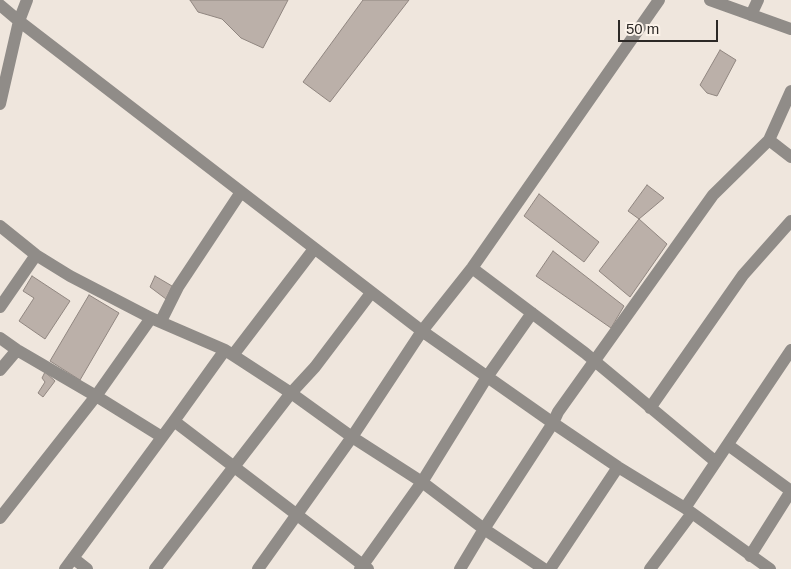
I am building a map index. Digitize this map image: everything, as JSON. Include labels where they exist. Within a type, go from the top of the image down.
[{"type":"street","points":[[0,104],[19,21],[27,0]]},
{"type":"street","points":[[258,569],[352,437],[422,331],[472,268],[659,0]]},
{"type":"street","points":[[710,0],[791,29]]},
{"type":"street","points":[[751,14],[758,0]]},
{"type":"street","points":[[0,5],[422,331],[552,423],[688,511],[751,561],[770,569]]},
{"type":"street","points":[[460,569],[558,412],[593,361],[713,195],[769,140],[791,91]]},
{"type":"street","points":[[769,140],[791,157]]},
{"type":"street","points":[[0,518],[156,319],[241,192]]},
{"type":"street","points":[[650,408],[743,275],[791,221]]},
{"type":"street","points":[[0,226],[36,255],[70,276],[156,319],[229,352],[352,437],[422,482],[484,529],[544,569]]},
{"type":"street","points":[[65,569],[174,421],[314,249]]},
{"type":"street","points":[[0,307],[36,255]]},
{"type":"street","points":[[472,268],[593,361],[716,462]]},
{"type":"street","points":[[155,569],[291,394],[315,367],[371,292]]},
{"type":"street","points":[[174,421],[298,515],[364,568],[422,482],[487,377],[532,313]]},
{"type":"street","points":[[0,338],[162,437]]},
{"type":"street","points":[[0,370],[17,350]]},
{"type":"street","points":[[650,569],[688,511],[716,462],[790,352]]},
{"type":"street","points":[[728,445],[791,491],[751,561]]},
{"type":"street","points":[[550,569],[618,467]]},
{"type":"street","points":[[72,558],[87,569]]},
{"type":"building","points":[[190,0],[288,0],[263,48],[241,38],[222,19],[198,12]]},
{"type":"building","points":[[363,0],[409,0],[330,102],[303,82]]},
{"type":"building","points":[[720,50],[736,60],[717,96],[707,93],[700,85]]},
{"type":"building","points":[[647,185],[664,198],[639,219],[628,211]]},
{"type":"building","points":[[539,194],[599,242],[584,262],[524,216]]},
{"type":"building","points":[[639,219],[667,244],[630,297],[599,271]]},
{"type":"building","points":[[553,251],[624,306],[611,328],[536,276]]},
{"type":"building","points":[[32,276],[70,301],[45,339],[19,321],[34,298],[23,291]]},
{"type":"building","points":[[155,276],[172,286],[166,299],[150,287]]},
{"type":"building","points":[[89,295],[119,313],[80,380],[50,361]]},
{"type":"building","points":[[45,372],[55,381],[43,397],[38,393],[45,382],[42,378]]}]
